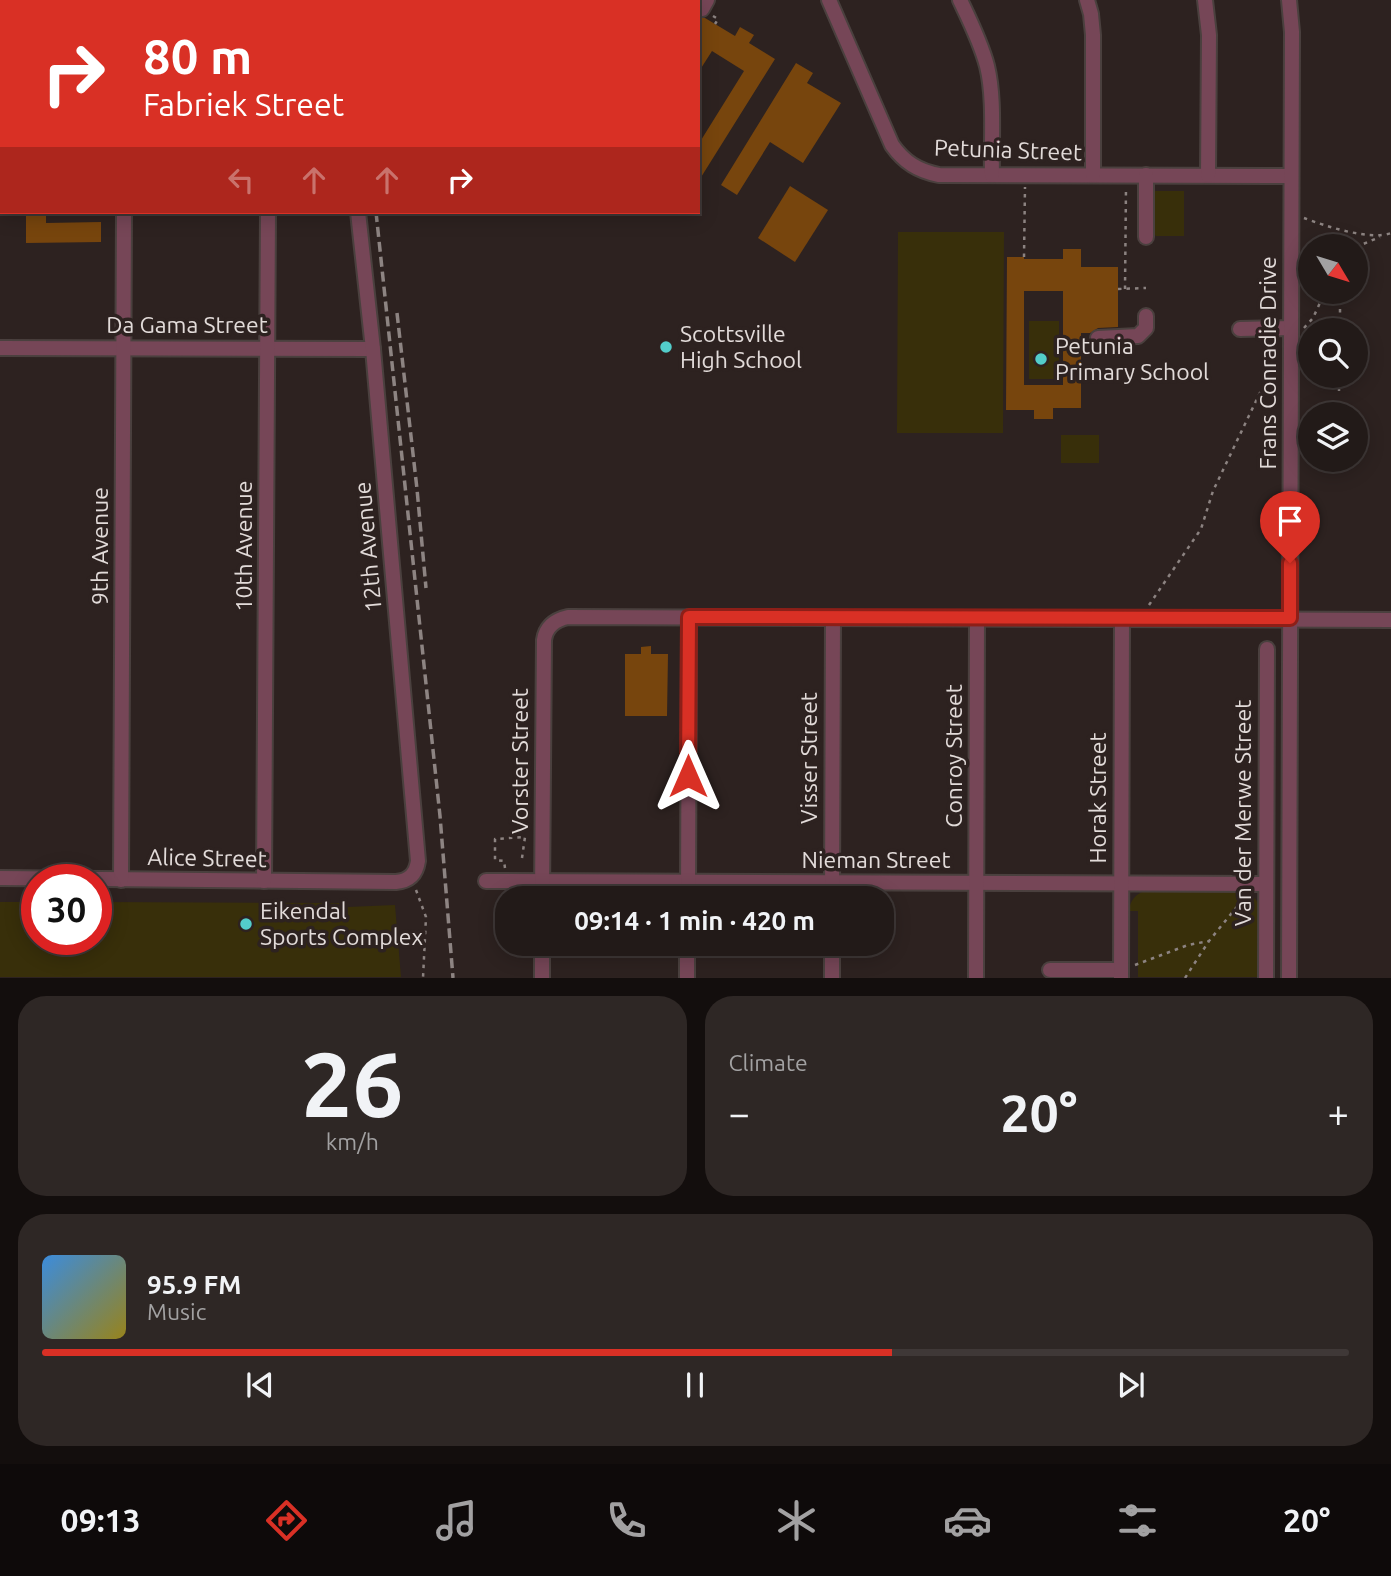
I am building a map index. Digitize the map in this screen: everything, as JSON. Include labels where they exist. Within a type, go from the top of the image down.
[{"type":"street","name":"Petunia Street","points":[[829,0],[876,124],[897,152],[918,169],[939,175],[1291,176]]},
{"type":"street","points":[[960,0],[984,55],[990,80],[992,175]]},
{"type":"street","points":[[1087,0],[1093,35],[1093,175]]},
{"type":"street","points":[[1206,0],[1209,35],[1208,175]]},
{"type":"street","name":"Frans Conradie Drive","points":[[1289,0],[1292,32],[1291,176],[1297,328],[1290,618],[1289,978]]},
{"type":"street","points":[[1146,175],[1146,237]]},
{"type":"street","name":"9th Avenue","points":[[121,880],[124,214]]},
{"type":"street","name":"10th Avenue","points":[[264,881],[268,214]]},
{"type":"street","name":"12th Avenue","points":[[358,214],[373,349],[418,861],[411,877]]},
{"type":"street","points":[[1098,338],[1138,336],[1146,328],[1146,316]]},
{"type":"street","points":[[1240,329],[1297,328]]},
{"type":"street","name":"Da Gama Street","points":[[0,348],[373,349]]},
{"type":"street","name":"Vorster Street","points":[[542,886],[544,640],[550,625],[568,617],[689,617]]},
{"type":"street","points":[[688,886],[689,617],[1391,620]]},
{"type":"street","name":"Visser Street","points":[[832,886],[833,618]]},
{"type":"street","name":"Conroy Street","points":[[976,978],[977,618]]},
{"type":"street","name":"Horak Street","points":[[1121,974],[1122,619]]},
{"type":"street","name":"Van der Merwe Street","points":[[1266,649],[1260,884],[1266,978]]},
{"type":"street","name":"Alice Street","points":[[0,878],[396,882],[411,877]]},
{"type":"street","name":"Nieman Street","points":[[486,881],[688,882],[760,886]]},
{"type":"street","name":"Nieman Street","points":[[894,887],[977,883],[1260,884]]},
{"type":"street","points":[[542,956],[542,978]]},
{"type":"street","points":[[687,956],[687,978]]},
{"type":"street","points":[[832,956],[832,978]]},
{"type":"street","points":[[1050,970],[1121,974]]},
{"type":"path","points":[[1024,257],[1025,175]]},
{"type":"path","points":[[1125,175],[1125,289]]},
{"type":"path","points":[[1304,218],[1342,230],[1383,236]]},
{"type":"path","points":[[1368,242],[1391,233]]},
{"type":"path","points":[[1118,289],[1146,288]]},
{"type":"path","points":[[1297,328],[1313,318],[1319,304]]},
{"type":"path","points":[[1140,619],[1201,529],[1218,480],[1271,370],[1280,359]]},
{"type":"path","points":[[508,881],[504,861],[495,860],[495,838],[525,837],[522,858]]},
{"type":"path","points":[[411,877],[426,917],[423,978]]},
{"type":"path","points":[[1185,978],[1209,941],[1260,884]]},
{"type":"path","points":[[1121,974],[1188,945],[1209,941]]},
{"type":"shaded area","points":[[1154,191],[1184,191],[1184,236],[1156,236],[1151,231],[1151,194]]},
{"type":"shaded area","points":[[898,232],[1004,232],[1003,433],[897,433]]},
{"type":"shaded area","points":[[1029,321],[1059,321],[1059,379],[1029,379]]},
{"type":"shaded area","points":[[1061,435],[1099,435],[1099,463],[1061,463]]},
{"type":"shaded area","points":[[1145,891],[1243,891],[1251,895],[1259,907],[1259,977],[1138,977],[1138,911],[1129,911],[1134,898]]},
{"type":"shaded area","name":"Eikendal Sports Complex","points":[[0,902],[21,902],[21,955],[112,955],[112,902],[348,903],[348,907],[395,905],[401,977],[0,977]]},
{"type":"building","points":[[700,18],[705,18],[735,36],[740,27],[754,35],[749,43],[775,59],[700,179],[700,142],[744,71],[712,51],[700,70]]},
{"type":"building","points":[[796,63],[813,73],[807,83],[841,103],[803,163],[770,142],[737,195],[721,185]]},
{"type":"building","points":[[790,186],[828,210],[795,262],[758,238]]},
{"type":"building","points":[[26,214],[46,214],[46,223],[101,222],[101,242],[26,243]]},
{"type":"building","points":[[1063,249],[1081,249],[1081,267],[1118,267],[1118,327],[1098,328],[1090,333],[1081,333],[1081,408],[1053,408],[1053,419],[1034,419],[1034,410],[1006,410],[1007,257],[1063,259]],"holes":[[[1024,291],[1063,291],[1063,385],[1024,385]]]},
{"type":"building","points":[[651,646],[651,654],[668,654],[667,716],[625,716],[625,654],[641,654],[641,647]]},
{"type":"railway","points":[[376,214],[440,816],[453,978]]},
{"type":"railway","points":[[397,313],[426,588]]},
{"type":"place","name":"Scottsville High School","points":[[666,347]]},
{"type":"place","name":"Petunia Primary School","points":[[1041,359]]},
{"type":"place","name":"Eikendal Sports Complex","points":[[246,924]]},
{"type":"route","points":[[688,776],[689,617],[1290,618],[1290,563]]}]
